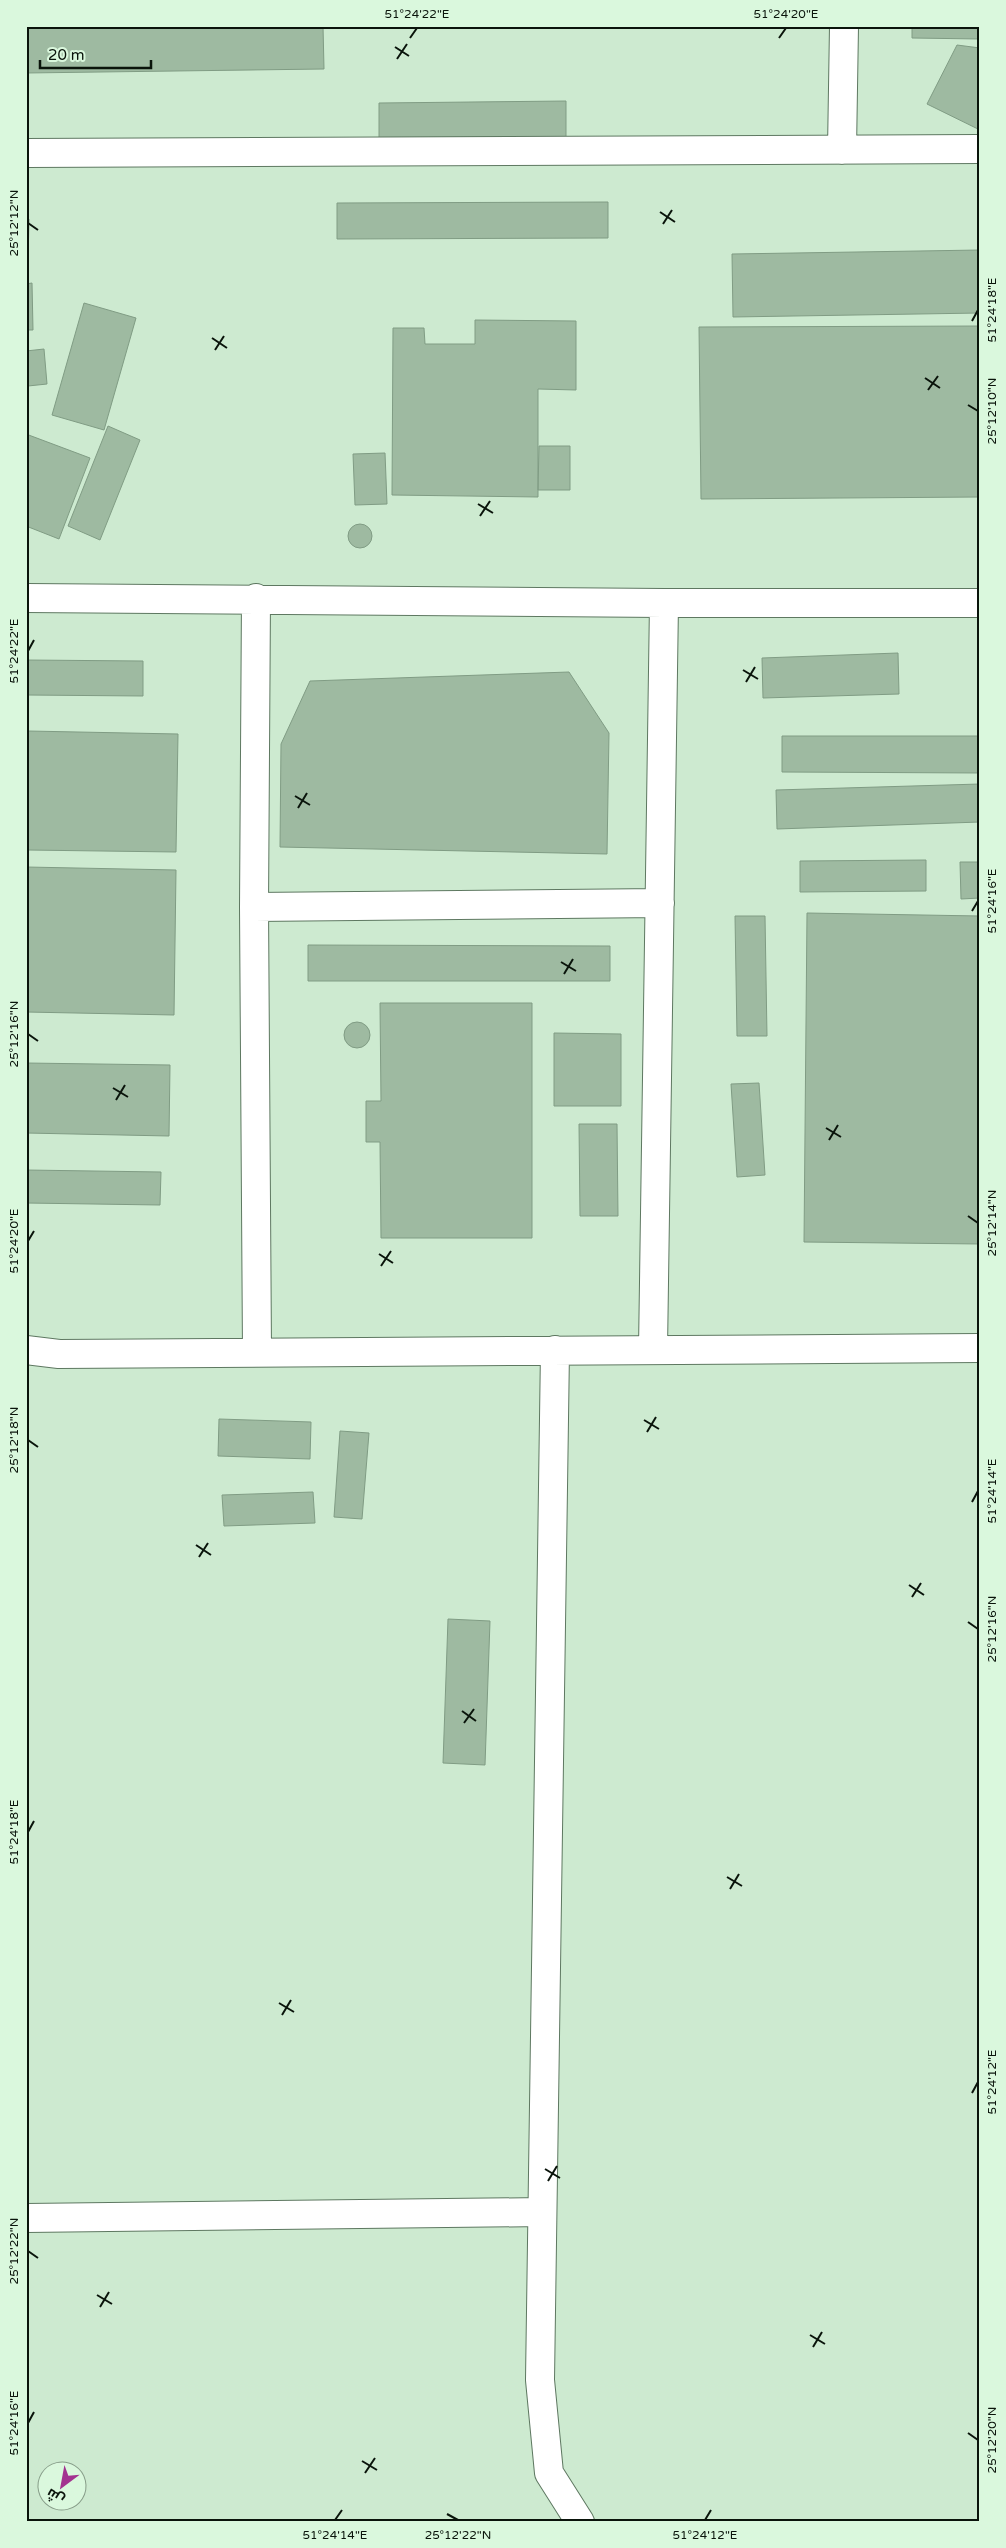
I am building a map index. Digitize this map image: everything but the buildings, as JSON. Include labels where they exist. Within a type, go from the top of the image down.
[{"type":"street","points":[[842,150],[844,26]]},
{"type":"street","points":[[26,152],[980,149]]},
{"type":"street","points":[[26,598],[256,598],[664,603],[980,603]]},
{"type":"street","points":[[256,598],[254,907],[257,1352]]},
{"type":"street","points":[[653,1350],[664,603]]},
{"type":"street","points":[[254,907],[660,903]]},
{"type":"street","points":[[26,1350],[59,1354],[980,1348]]},
{"type":"street","points":[[555,1350],[540,2380],[549,2473],[580,2522]]},
{"type":"street","points":[[26,2218],[542,2212]]}]
